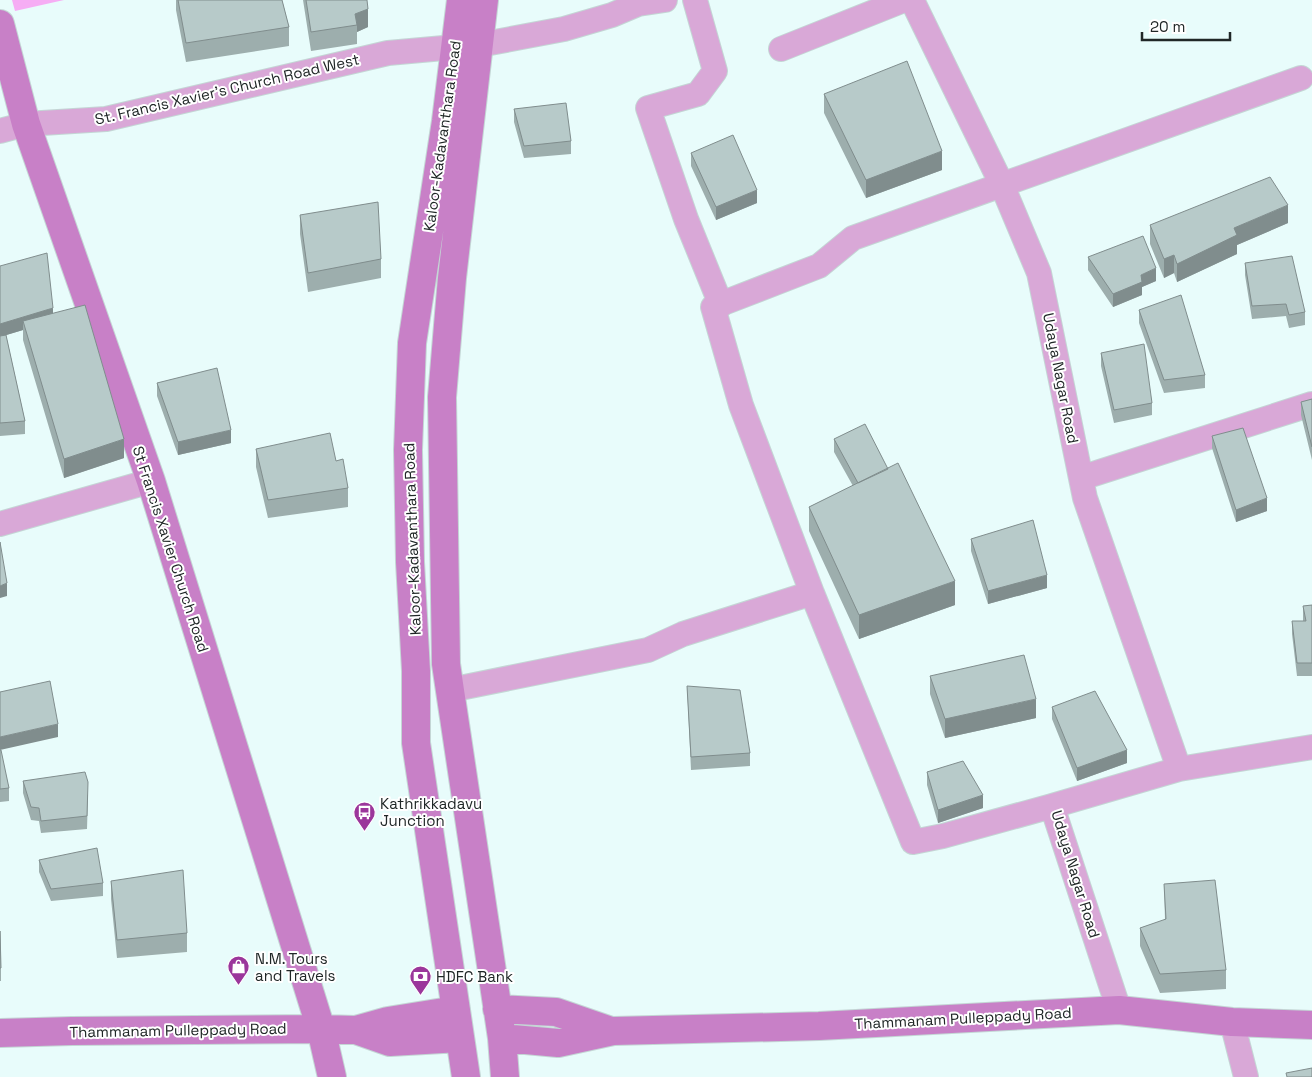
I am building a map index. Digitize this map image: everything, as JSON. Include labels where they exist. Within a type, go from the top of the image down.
[{"type":"main road","name":"Kaloor-Kadavanthara Road","points":[[460,0],[467,46],[452,278],[442,397],[446,664],[502,1038],[505,1077]]},
{"type":"main road","name":"Kaloor-Kadavanthara Road","points":[[466,1077],[416,743],[416,671],[410,562],[408,450],[412,343],[446,121],[467,46],[484,0]]},
{"type":"main road","name":"St Francis Xavier Church Road","points":[[0,24],[13,128],[151,481],[321,1029],[332,1077]]},
{"type":"main road","name":"Thammanam Pulleppady Road","points":[[497,1009],[556,1012],[613,1031]]},
{"type":"main road","name":"Thammanam Pulleppady Road","points":[[0,1033],[356,1030],[388,1021],[456,1010]]},
{"type":"main road","name":"Thammanam Pulleppady Road","points":[[502,1038],[558,1043],[613,1031],[819,1026],[1119,1010],[1232,1022],[1312,1025]]},
{"type":"main road","name":"Thammanam Pulleppady Road","points":[[356,1030],[390,1042],[460,1038]]},
{"type":"street","name":"St. Francis Xavier's Church Road West","points":[[13,128],[106,120],[388,53],[467,46],[564,29],[612,15],[638,4],[665,0]]},
{"type":"street","points":[[694,0],[715,71],[698,94],[648,108],[686,219],[721,305]]},
{"type":"street","points":[[781,49],[904,0]]},
{"type":"street","name":"Udaya Nagar Road","points":[[912,0],[1002,185],[1039,273],[1085,498],[1179,768]]},
{"type":"street","points":[[1052,806],[943,836],[913,842],[812,594],[741,405],[713,307],[819,266],[853,238],[1301,78]]},
{"type":"street","points":[[1081,478],[1312,404]]},
{"type":"street","points":[[0,524],[151,481]]},
{"type":"street","points":[[450,690],[648,650],[683,634],[812,594]]},
{"type":"street","name":"Udaya Nagar Road","points":[[1119,1010],[1052,806],[1179,768],[1312,747]]},
{"type":"street","points":[[1232,1022],[1246,1077]]},
{"type":"shaded area","points":[[12,0],[64,0],[15,11]]},
{"type":"building","points":[[178,0],[282,0],[289,27],[186,43]]},
{"type":"building","points":[[306,0],[367,0],[368,9],[355,14],[357,25],[311,32]]},
{"type":"building","points":[[907,61],[942,151],[866,180],[824,94]]},
{"type":"building","points":[[566,103],[571,141],[524,146],[514,109]]},
{"type":"building","points":[[733,135],[757,190],[716,207],[691,153]]},
{"type":"building","points":[[1270,177],[1288,205],[1234,228],[1237,235],[1177,264],[1174,255],[1164,259],[1150,225]]},
{"type":"building","points":[[378,202],[381,259],[308,273],[300,215]]},
{"type":"building","points":[[1143,236],[1156,268],[1141,275],[1142,282],[1113,294],[1088,257]]},
{"type":"building","points":[[47,253],[53,308],[0,324],[0,266]]},
{"type":"building","points":[[1292,256],[1305,312],[1289,315],[1286,304],[1252,306],[1245,263]]},
{"type":"building","points":[[1181,295],[1205,375],[1164,380],[1139,310]]},
{"type":"building","points":[[85,305],[124,439],[64,459],[23,321]]},
{"type":"building","points":[[6,335],[25,421],[0,423],[0,336]]},
{"type":"building","points":[[1144,344],[1152,403],[1114,410],[1101,353]]},
{"type":"building","points":[[217,368],[231,430],[178,442],[157,383]]},
{"type":"building","points":[[1312,399],[1312,447],[1301,402]]},
{"type":"building","points":[[865,424],[888,469],[858,483],[834,439]]},
{"type":"building","points":[[1243,428],[1267,498],[1236,510],[1212,436]]},
{"type":"building","points":[[330,433],[336,461],[343,459],[348,488],[268,500],[256,449]]},
{"type":"building","points":[[898,463],[955,581],[859,615],[809,507]]},
{"type":"building","points":[[1033,520],[1047,575],[988,591],[971,539]]},
{"type":"building","points":[[0,542],[7,583],[0,586]]},
{"type":"building","points":[[1312,605],[1312,663],[1297,663],[1292,621],[1306,621],[1303,606]]},
{"type":"building","points":[[1024,655],[1036,699],[945,719],[930,676]]},
{"type":"building","points":[[50,681],[58,724],[0,737],[0,692]]},
{"type":"building","points":[[687,686],[740,690],[750,753],[691,757]]},
{"type":"building","points":[[1095,691],[1127,750],[1077,768],[1052,707]]},
{"type":"building","points":[[1,750],[9,788],[0,789]]},
{"type":"building","points":[[963,761],[983,795],[938,810],[927,772]]},
{"type":"building","points":[[85,772],[88,782],[87,816],[41,821],[39,808],[31,807],[23,781]]},
{"type":"building","points":[[97,848],[103,883],[51,889],[39,860]]},
{"type":"building","points":[[183,870],[187,933],[117,940],[111,881]]},
{"type":"building","points":[[1215,880],[1226,970],[1160,974],[1140,928],[1166,919],[1164,884]]},
{"type":"building","points":[[0,931],[1,968],[0,968]]},
{"type":"building","points":[[1312,1068],[1312,1077],[1287,1077],[1286,1073]]},
{"type":"place","name":"Kathrikkadavu Junction","points":[[364,831]]},
{"type":"place","name":"N.M. Tours and Travels","points":[[239,986]]},
{"type":"place","name":"HDFC Bank","points":[[420,995]]}]
